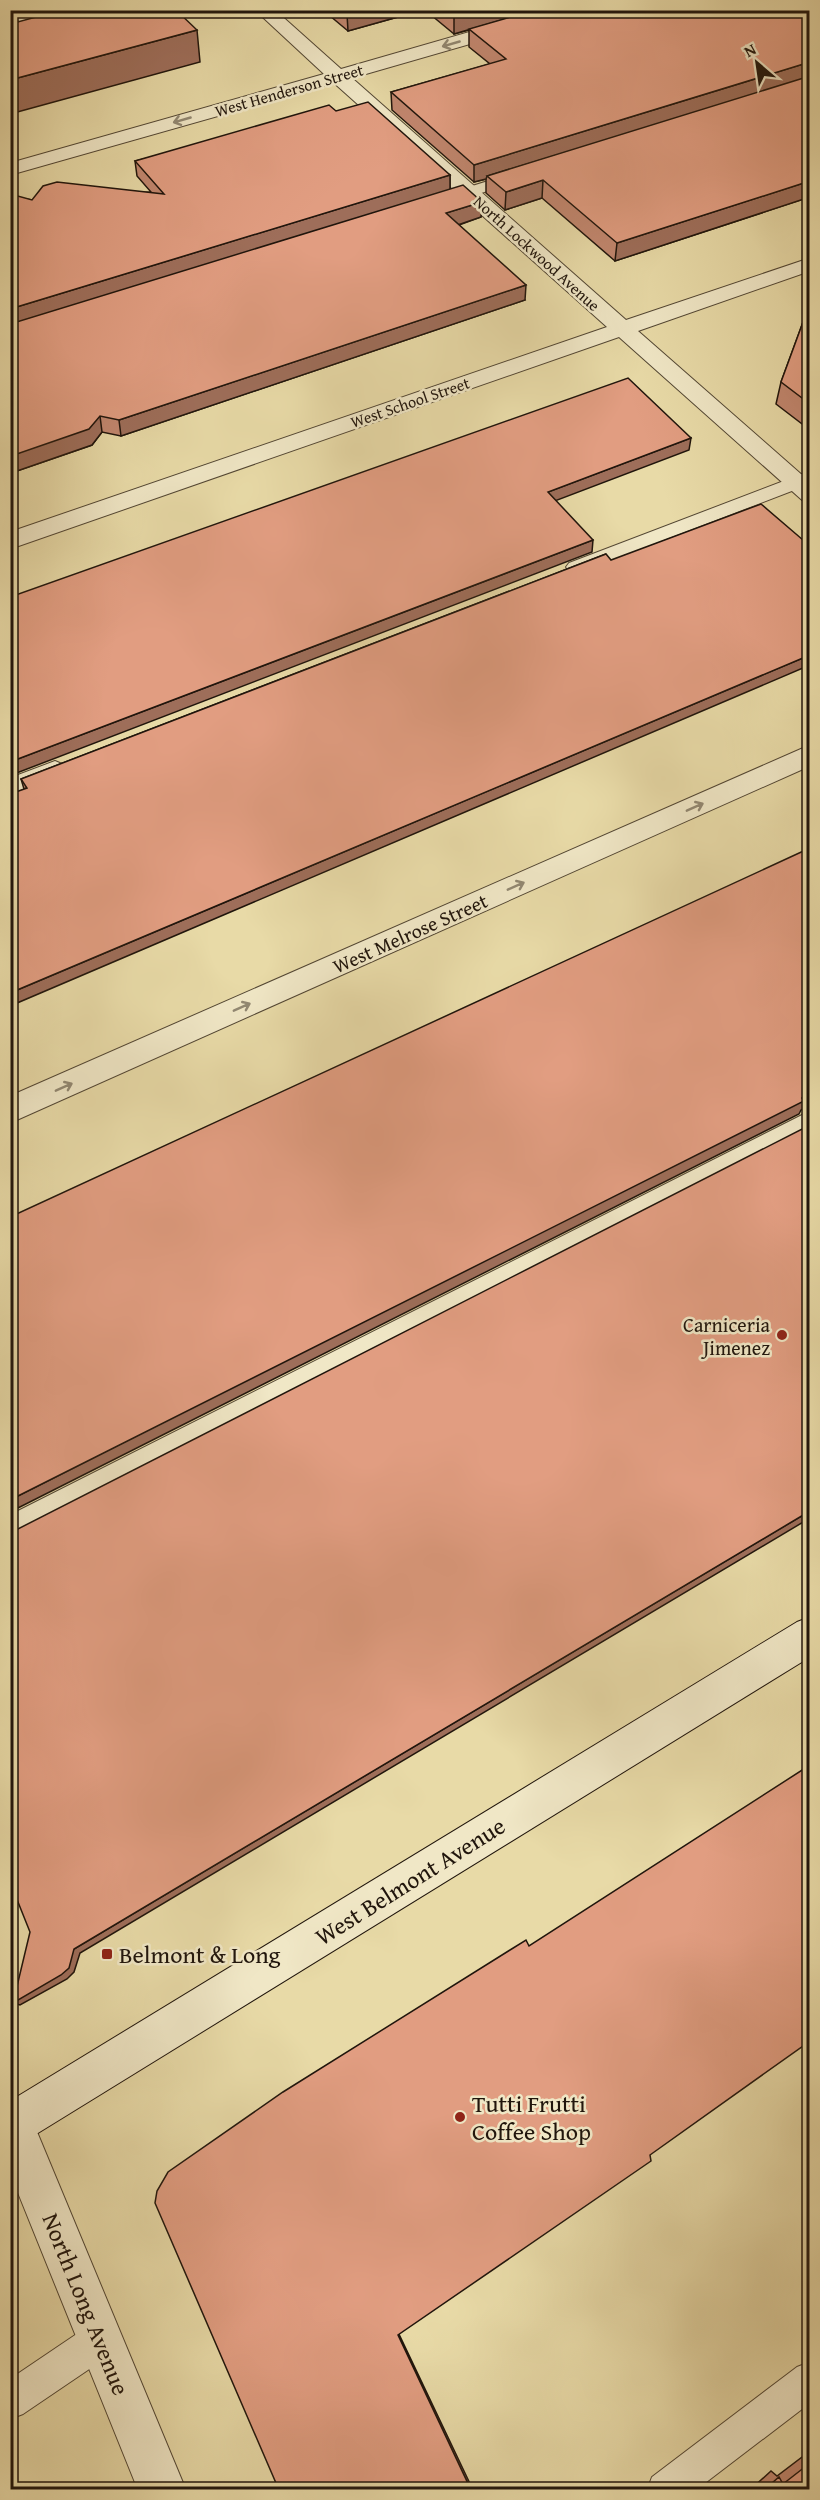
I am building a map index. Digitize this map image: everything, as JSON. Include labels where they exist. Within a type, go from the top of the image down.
[{"type":"street","name":"North Lockwood Avenue","points":[[264,10],[622,328],[805,485]]},
{"type":"street","name":"West Henderson Street","points":[[10,169],[568,10]]},
{"type":"street","name":"West School Street","points":[[10,541],[810,264]]},
{"type":"street","name":"West Melrose Street","points":[[10,1110],[810,756]]},
{"type":"street","name":"West Belmont Avenue","points":[[11,2123],[810,1635]]},
{"type":"street","name":"North Long Avenue","points":[[11,2123],[162,2490]]},
{"type":"lane","points":[[16,10],[28,23]]},
{"type":"lane","points":[[10,27],[46,18]]},
{"type":"lane","points":[[428,204],[531,172]]},
{"type":"lane","points":[[563,572],[805,485]]},
{"type":"lane","points":[[10,786],[77,760]]},
{"type":"lane","points":[[10,1530],[810,1121]]},
{"type":"lane","points":[[10,2401],[100,2340]]},
{"type":"lane","points":[[665,2490],[810,2380]]},
{"type":"building","points":[[62,10],[176,10],[197,30],[10,80],[10,24]]},
{"type":"building","points":[[343,10],[359,10],[347,14]]},
{"type":"building","points":[[446,10],[477,10],[454,17]]},
{"type":"building","points":[[535,10],[810,10],[810,62],[474,165],[391,92],[506,59],[469,29]]},
{"type":"building","points":[[810,76],[810,181],[617,243],[543,180],[506,192],[487,176]]},
{"type":"building","points":[[368,102],[450,175],[10,309],[10,196],[32,200],[43,186],[57,182],[164,194],[135,161],[329,105],[336,111]]},
{"type":"building","points":[[463,185],[482,202],[446,213],[526,285],[119,420],[100,416],[89,429],[14,455],[10,454],[10,324]]},
{"type":"building","points":[[810,303],[810,404],[781,382]]},
{"type":"building","points":[[628,378],[691,438],[548,492],[593,540],[10,762],[10,597]]},
{"type":"building","points":[[761,504],[810,546],[810,655],[10,993],[10,794],[27,788],[21,779],[606,554],[611,560]]},
{"type":"building","points":[[810,848],[810,1094],[802,1098],[804,1101],[10,1500],[10,1217]]},
{"type":"building","points":[[810,1125],[810,1511],[74,1949],[69,1968],[13,2003],[30,1932],[10,1882],[10,1533]]},
{"type":"building","points":[[810,1765],[810,2041],[650,2155],[651,2161],[398,2335],[471,2490],[279,2490],[155,2203],[157,2191],[168,2172],[283,2092],[526,1940],[529,1946]]},
{"type":"building","points":[[810,2463],[810,2490],[764,2490],[779,2477],[783,2484]]},
{"type":"place","name":"Carniceria Jimenez","points":[[782,1335]]},
{"type":"place","name":"Belmont & Long","points":[[107,1954]]},
{"type":"place","name":"Tutti Frutti Coffee Shop","points":[[460,2117]]}]
